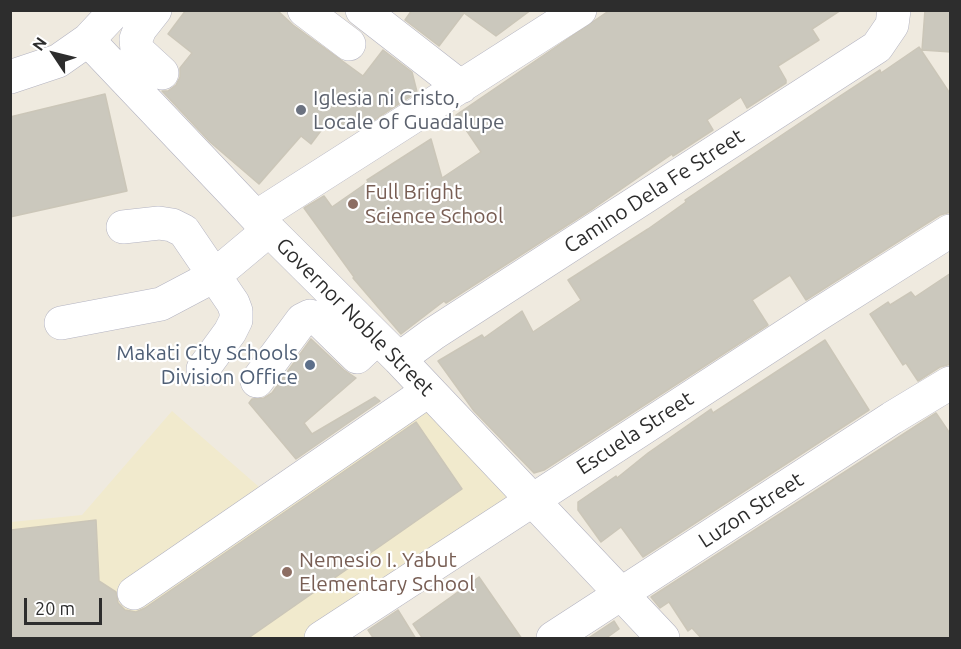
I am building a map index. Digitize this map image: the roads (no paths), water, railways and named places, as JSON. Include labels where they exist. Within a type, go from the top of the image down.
[{"type":"street","points":[[304,10],[350,44]]},
{"type":"street","points":[[362,10],[461,87]]},
{"type":"street","points":[[61,323],[161,304],[214,276],[262,224],[461,87],[579,10]]},
{"type":"street","name":"Camino Dela Fe Street","points":[[257,381],[302,320],[310,316],[317,318],[357,357],[432,334],[877,47],[892,25],[894,10]]},
{"type":"street","points":[[10,77],[58,61],[88,40],[132,15],[137,50],[162,73]]},
{"type":"street","name":"Governor Noble Street","points":[[88,40],[262,224],[388,349],[534,501],[663,639]]},
{"type":"street","points":[[123,227],[159,223],[172,225],[184,231],[233,303],[236,320],[203,369]]},
{"type":"street","name":"Escuela Street","points":[[321,639],[784,336],[951,231]]},
{"type":"street","name":"Luzon Street","points":[[553,639],[951,382]]},
{"type":"street","points":[[135,593],[428,391]]},
{"type":"place","name":"Iglesia ni Cristo, Locale of Guadalupe","points":[[301,110]]},
{"type":"place","name":"Full Bright Science School","points":[[353,204]]},
{"type":"place","name":"Makati City Schools Division Office","points":[[310,365]]},
{"type":"place","name":"Nemesio I. Yabut Elementary School","points":[[287,572]]}]
